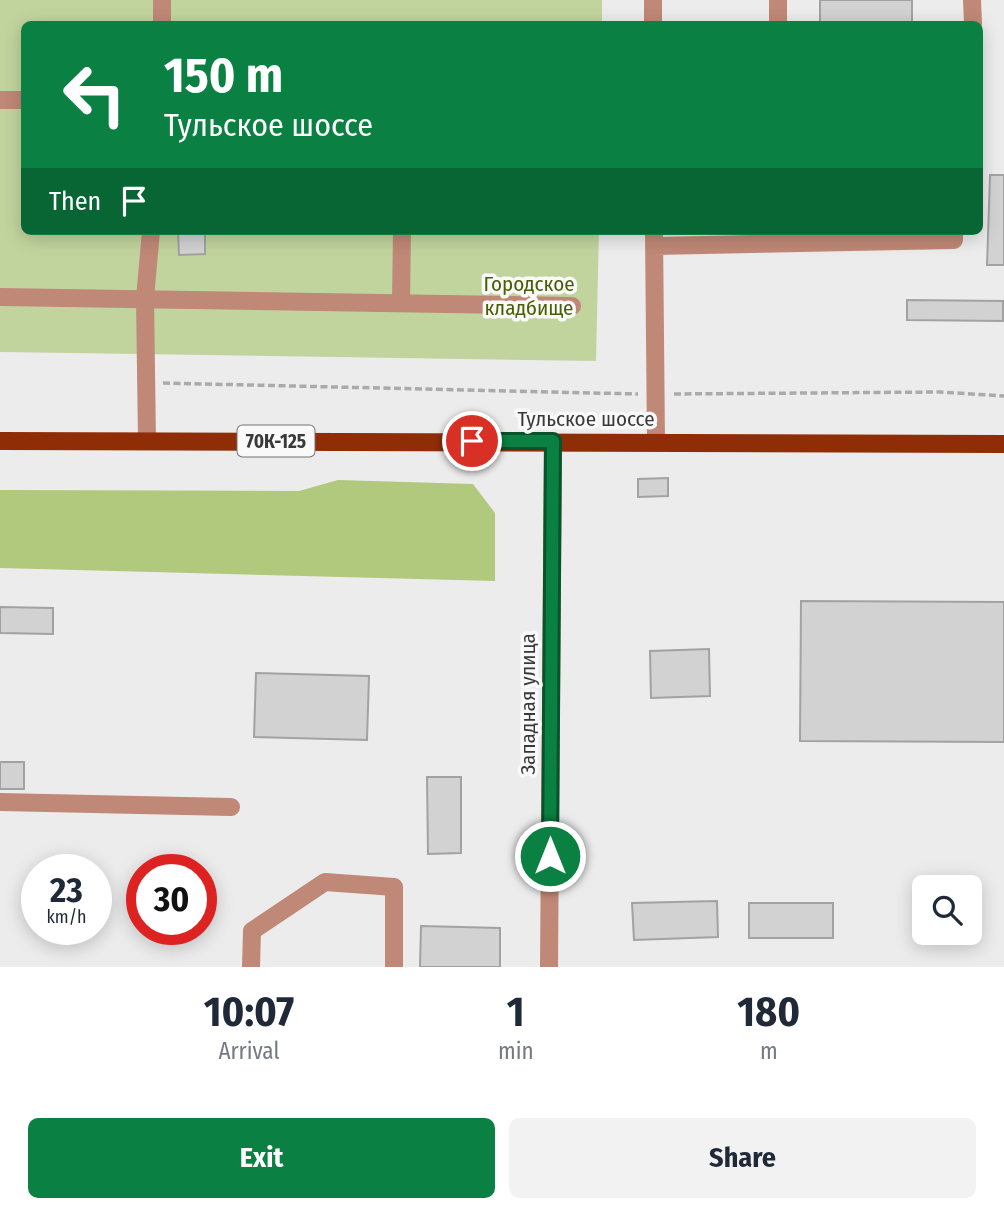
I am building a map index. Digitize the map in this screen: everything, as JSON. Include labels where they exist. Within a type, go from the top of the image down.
[{"type":"main road","name":"Тульское шоссе","points":[[0,441],[1004,444]]},
{"type":"street","points":[[162,0],[162,21]]},
{"type":"street","points":[[653,0],[653,21]]},
{"type":"street","points":[[778,0],[778,21]]},
{"type":"street","points":[[972,0],[973,21]]},
{"type":"street","points":[[0,100],[21,100]]},
{"type":"street","points":[[147,441],[145,298],[151,235]]},
{"type":"street","points":[[401,303],[402,235]]},
{"type":"street","points":[[656,442],[654,239],[778,237],[954,240],[954,235]]},
{"type":"street","points":[[0,297],[572,306]]},
{"type":"street","name":"Западная улица","points":[[549,967],[553,441]]},
{"type":"street","points":[[0,802],[231,807]]},
{"type":"street","points":[[251,967],[253,931],[325,882],[394,887],[394,967]]},
{"type":"path","points":[[147,383],[656,394],[940,392],[1004,396]]},
{"type":"green space","name":"Городское кладбище","points":[[0,0],[602,0],[602,21],[21,21],[21,235],[599,235],[596,361],[0,352]]},
{"type":"green space","points":[[338,480],[473,484],[495,513],[495,581],[0,568],[0,490],[299,491]]},
{"type":"building","points":[[820,0],[912,0],[912,21],[820,21]]},
{"type":"building","points":[[990,175],[1004,175],[1004,265],[987,265]]},
{"type":"building","points":[[178,235],[205,235],[205,254],[179,255]]},
{"type":"building","points":[[907,300],[1003,301],[1003,321],[907,320]]},
{"type":"building","points":[[668,478],[668,496],[638,497],[638,479]]},
{"type":"building","points":[[801,601],[1004,602],[1004,742],[800,741]]},
{"type":"building","points":[[0,607],[53,608],[53,634],[0,633]]},
{"type":"building","points":[[709,649],[710,696],[651,698],[650,651]]},
{"type":"building","points":[[256,673],[369,676],[367,740],[254,737]]},
{"type":"building","points":[[0,762],[24,762],[24,789],[0,789]]},
{"type":"building","points":[[427,777],[461,777],[461,853],[428,854]]},
{"type":"building","points":[[717,901],[718,937],[634,940],[632,903]]},
{"type":"building","points":[[749,903],[833,903],[833,938],[749,938]]},
{"type":"building","points":[[421,926],[500,928],[500,967],[420,967]]},
{"type":"route","points":[[472,441],[553,441],[550,856]]}]
